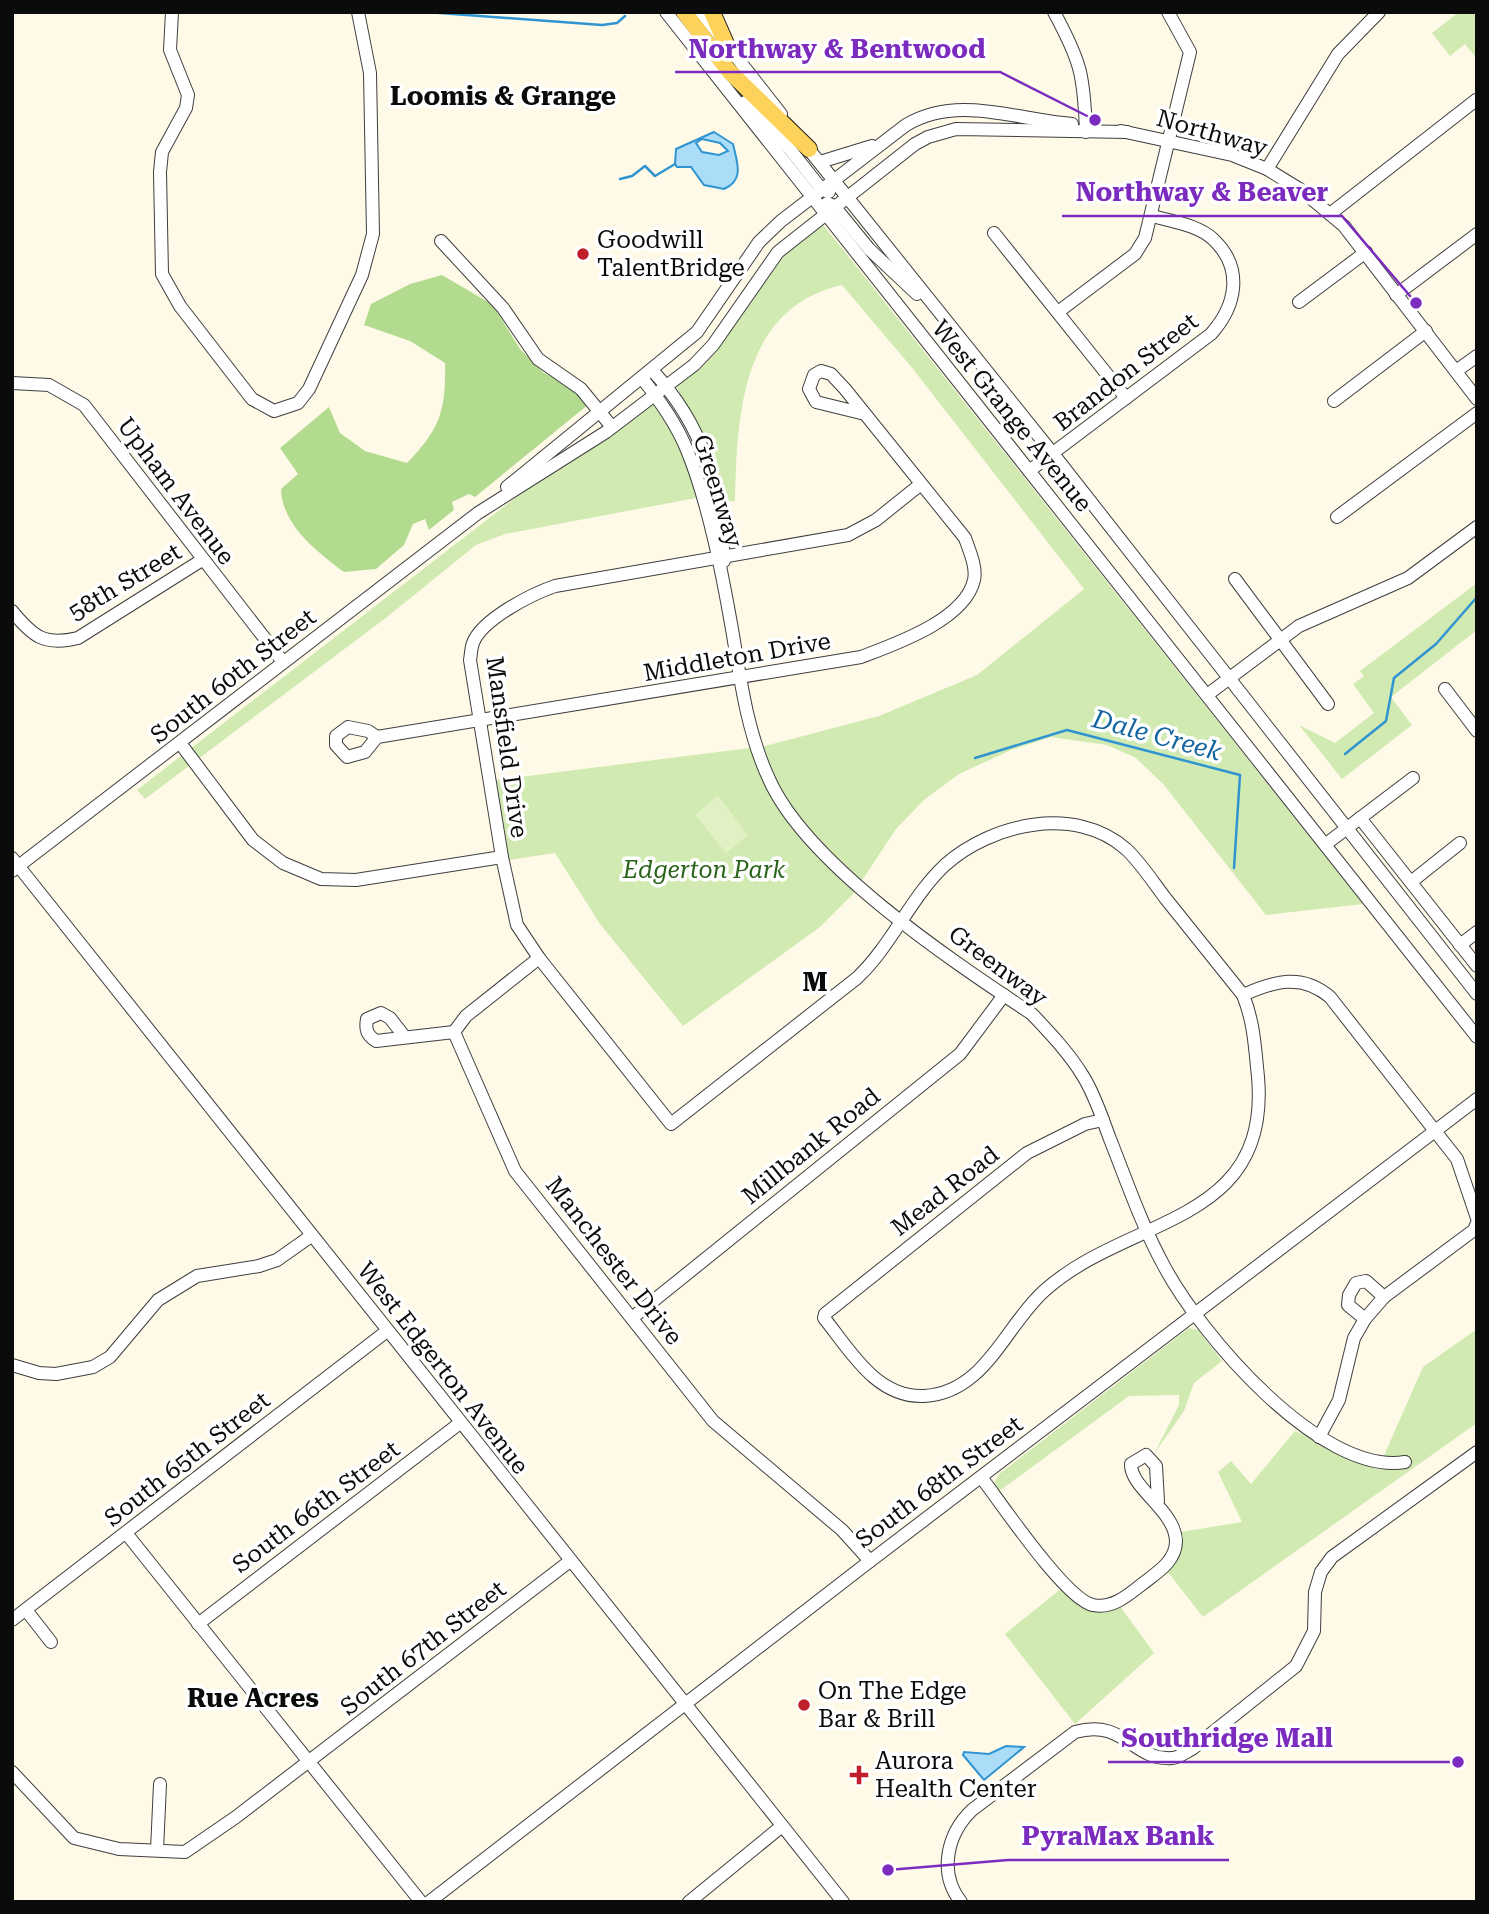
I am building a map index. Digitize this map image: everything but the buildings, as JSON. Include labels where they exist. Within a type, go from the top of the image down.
[{"type":"main road","points":[[684,12],[729,71],[809,149]]},
{"type":"main road","points":[[712,12],[726,44]]},
{"type":"street","points":[[172,12],[170,50],[188,95],[186,108],[162,152],[162,274],[180,306],[253,399],[259,405],[274,411],[298,403],[309,389],[362,275],[373,234],[370,73],[358,12]]},
{"type":"street","points":[[666,12],[829,210],[950,326]]},
{"type":"street","name":"West Grange Avenue","points":[[701,12],[1477,993]]},
{"type":"street","points":[[1054,12],[1078,57],[1084,83],[1086,128]]},
{"type":"street","points":[[1058,312],[1135,254],[1145,238],[1153,216],[1190,52],[1168,12]]},
{"type":"street","points":[[1267,169],[1338,54],[1379,12]]},
{"type":"street","points":[[1330,214],[1476,100]]},
{"type":"street","name":"Northway","points":[[835,181],[888,138],[926,114],[961,108],[1169,139],[1231,155],[1267,169],[1330,214],[1366,252],[1477,399]]},
{"type":"street","name":"Northway","points":[[847,197],[915,144],[941,132],[956,129],[1086,128]]},
{"type":"street","points":[[820,162],[866,149],[888,138]]},
{"type":"street","name":"South 60th Street","points":[[14,865],[180,743],[478,513],[549,450],[647,374],[709,317],[759,242],[835,181]]},
{"type":"street","points":[[816,194],[847,197]]},
{"type":"street","name":"South 60th Street","points":[[478,513],[612,427],[667,386],[713,345],[778,252],[847,197]]},
{"type":"street","name":"West Grange Avenue","points":[[829,210],[1029,471],[1477,1037]]},
{"type":"street","name":"Brandon Street","points":[[1029,471],[1054,455],[1211,334],[1227,317],[1233,297],[1232,275],[1225,255],[1213,239],[1193,228],[1153,216]]},
{"type":"street","points":[[994,233],[1126,398]]},
{"type":"street","points":[[1396,295],[1477,234]]},
{"type":"street","points":[[440,241],[503,308],[538,359],[581,389],[612,427]]},
{"type":"street","points":[[1299,302],[1366,252]]},
{"type":"street","points":[[1334,401],[1426,331]]},
{"type":"street","points":[[1457,372],[1477,356]]},
{"type":"street","name":"Greenway","points":[[647,374],[667,386],[690,420],[709,461],[717,493],[724,586],[750,727],[769,781],[806,835],[852,881],[1032,1014],[1055,1038],[1084,1077],[1146,1231],[1166,1270],[1196,1314],[1273,1403],[1319,1437],[1387,1465],[1405,1462]]},
{"type":"street","name":"Greenway","points":[[647,374],[655,395],[686,448],[721,559]]},
{"type":"street","name":"Upham Avenue","points":[[12,383],[49,385],[84,405],[283,662]]},
{"type":"street","points":[[1337,517],[1477,413]]},
{"type":"street","points":[[864,414],[921,484]]},
{"type":"street","name":"Mansfield Drive","points":[[903,921],[877,960],[858,978],[671,1124],[539,958],[517,925],[502,857],[470,660],[472,643],[484,627],[532,594],[555,586],[848,535],[876,520],[921,484]]},
{"type":"street","name":"Middleton Drive","points":[[377,737],[861,657],[903,641],[946,616],[964,600],[974,579],[972,560],[965,538],[921,484]]},
{"type":"street","points":[[1207,695],[1280,640],[1323,613],[1408,578],[1477,527]]},
{"type":"street","name":"58th Street","points":[[12,611],[30,632],[56,643],[78,638],[202,560]]},
{"type":"street","points":[[1235,579],[1328,704]]},
{"type":"street","points":[[1445,690],[1477,731]]},
{"type":"street","points":[[180,743],[253,840],[283,863],[321,879],[356,880],[502,857]]},
{"type":"street","points":[[1326,844],[1346,826],[1413,778]]},
{"type":"street","points":[[1360,818],[1477,966]]},
{"type":"street","points":[[903,921],[930,881],[970,846],[1019,827],[1065,824],[1088,828],[1125,849],[1242,995],[1252,1019],[1261,1108],[1256,1134],[1245,1161],[1227,1185],[1198,1206],[1146,1231]]},
{"type":"street","points":[[1410,882],[1460,843]]},
{"type":"street","name":"West Edgerton Avenue","points":[[14,865],[843,1902]]},
{"type":"street","points":[[1460,945],[1477,932]]},
{"type":"street","points":[[404,1036],[429,1037],[454,1032],[466,1016],[539,958]]},
{"type":"street","points":[[1242,995],[1258,988],[1299,980],[1317,986],[1329,997],[1457,1159],[1477,1220],[1474,1230],[1384,1297],[1364,1318],[1354,1338],[1339,1399],[1319,1437]]},
{"type":"street","name":"Millbank Road","points":[[632,1318],[960,1054],[1004,995]]},
{"type":"street","name":"Manchester Drive","points":[[454,1032],[515,1171],[713,1421],[842,1530],[870,1561]]},
{"type":"street","name":"South 68th Street","points":[[429,1902],[870,1561],[1477,1099]]},
{"type":"street","name":"Mead Road","points":[[1103,1120],[1085,1124],[1027,1153],[825,1314],[824,1318],[868,1373],[886,1387],[902,1394],[924,1396],[945,1392],[963,1384],[982,1368],[1044,1291],[1084,1260],[1146,1231]]},
{"type":"street","points":[[12,1365],[39,1373],[56,1374],[93,1367],[110,1357],[158,1300],[197,1276],[259,1266],[277,1259],[311,1236]]},
{"type":"street","points":[[1364,1318],[1348,1305],[1349,1295],[1356,1283],[1366,1281],[1384,1297]]},
{"type":"street","name":"South 65th Street","points":[[12,1620],[387,1331]]},
{"type":"street","name":"South 66th Street","points":[[198,1624],[460,1423]]},
{"type":"street","points":[[961,1902],[950,1880],[946,1860],[959,1822],[972,1810],[1075,1732],[1093,1727],[1114,1731],[1147,1753],[1173,1758],[1192,1749],[1296,1666],[1314,1631],[1315,1592],[1321,1572],[1332,1557],[1477,1452]]},
{"type":"street","points":[[981,1477],[1069,1591],[1090,1605],[1111,1604],[1120,1600],[1171,1560],[1176,1543],[1175,1530],[1158,1501]]},
{"type":"street","points":[[126,1533],[421,1902]]},
{"type":"street","name":"South 67th Street","points":[[12,1772],[75,1839],[119,1849],[185,1852],[308,1763],[570,1561]]},
{"type":"street","points":[[26,1610],[51,1642]]},
{"type":"street","points":[[158,1850],[160,1784]]},
{"type":"street","points":[[689,1902],[782,1826]]},
{"type":"green space","points":[[1459,12],[1477,12],[1477,59],[1465,44],[1450,56],[1432,33]]},
{"type":"green space","name":"Edgerton Park","points":[[822,225],[1363,904],[1266,915],[1164,785],[1136,758],[1107,745],[1051,737],[1011,750],[959,774],[924,800],[896,829],[853,894],[820,927],[683,1026],[600,924],[555,853],[509,860],[496,780],[765,746],[879,716],[977,675],[1084,589],[913,369],[842,285],[808,297],[783,316],[764,341],[751,369],[743,401],[738,434],[735,501],[724,502],[715,465],[677,387],[730,332],[786,253]]},
{"type":"green space","points":[[442,275],[493,305],[520,349],[544,373],[573,388],[589,404],[475,497],[469,494],[452,502],[454,510],[429,530],[425,519],[413,524],[404,545],[376,569],[344,572],[312,546],[287,514],[281,489],[298,474],[280,448],[329,407],[340,433],[365,451],[407,463],[427,440],[439,418],[444,394],[445,363],[410,341],[364,325],[371,304],[410,284]]},
{"type":"green space","points":[[650,405],[655,405],[675,438],[696,498],[505,534],[476,545],[387,617],[145,799],[137,790],[541,478]]},
{"type":"green space","points":[[1477,583],[1477,630],[1391,697],[1412,725],[1342,779],[1299,725],[1335,743],[1374,713],[1353,684],[1364,676],[1360,671]]},
{"type":"green space","points":[[718,795],[748,835],[726,853],[695,815]]},
{"type":"green space","points":[[1189,1328],[1198,1330],[1222,1361],[1194,1383],[1184,1411],[1154,1454],[1179,1405],[1179,1395],[1129,1396],[998,1492],[994,1483],[999,1474]]},
{"type":"green space","points":[[1477,1329],[1477,1423],[1203,1617],[1167,1571],[1181,1542],[1181,1532],[1242,1522],[1218,1472],[1231,1461],[1251,1484],[1295,1431],[1378,1469],[1423,1367]]},
{"type":"green space","points":[[1062,1588],[1070,1597],[1120,1606],[1154,1653],[1075,1724],[1005,1634]]},
{"type":"water","points":[[714,132],[733,144],[738,170],[735,181],[724,189],[704,185],[691,167],[677,167],[676,149]],"holes":[[[702,139],[720,143],[728,151],[719,155],[702,152],[696,143]]]},
{"type":"water","points":[[1006,1746],[1024,1747],[984,1780],[963,1755],[964,1752],[989,1754]]},
{"type":"waterway","points":[[426,12],[602,25],[617,23],[625,16]]},
{"type":"waterway","points":[[620,179],[632,176],[645,166],[655,176],[675,164]]},
{"type":"waterway","name":"Dale Creek","points":[[1345,754],[1386,721],[1394,678],[1436,644],[1477,597]]},
{"type":"waterway","name":"Dale Creek","points":[[975,758],[1067,730],[1240,775],[1234,868]]},
{"type":"place","name":"Northway & Bentwood","points":[[1095,120]]},
{"type":"place","name":"Goodwill TalentBridge","points":[[583,254]]},
{"type":"place","name":"Northway & Beaver","points":[[1416,303]]},
{"type":"place","name":"On The Edge Bar & Brill","points":[[804,1705]]},
{"type":"place","name":"Southridge Mall","points":[[1458,1762]]},
{"type":"place","name":"Aurora Health Center","points":[[859,1775]]},
{"type":"place","name":"PyraMax Bank","points":[[888,1870]]},
{"type":"district","name":"Loomis & Grange","points":[[503,96]]},
{"type":"district","name":"M","points":[[815,982]]},
{"type":"district","name":"Rue Acres","points":[[253,1698]]}]
